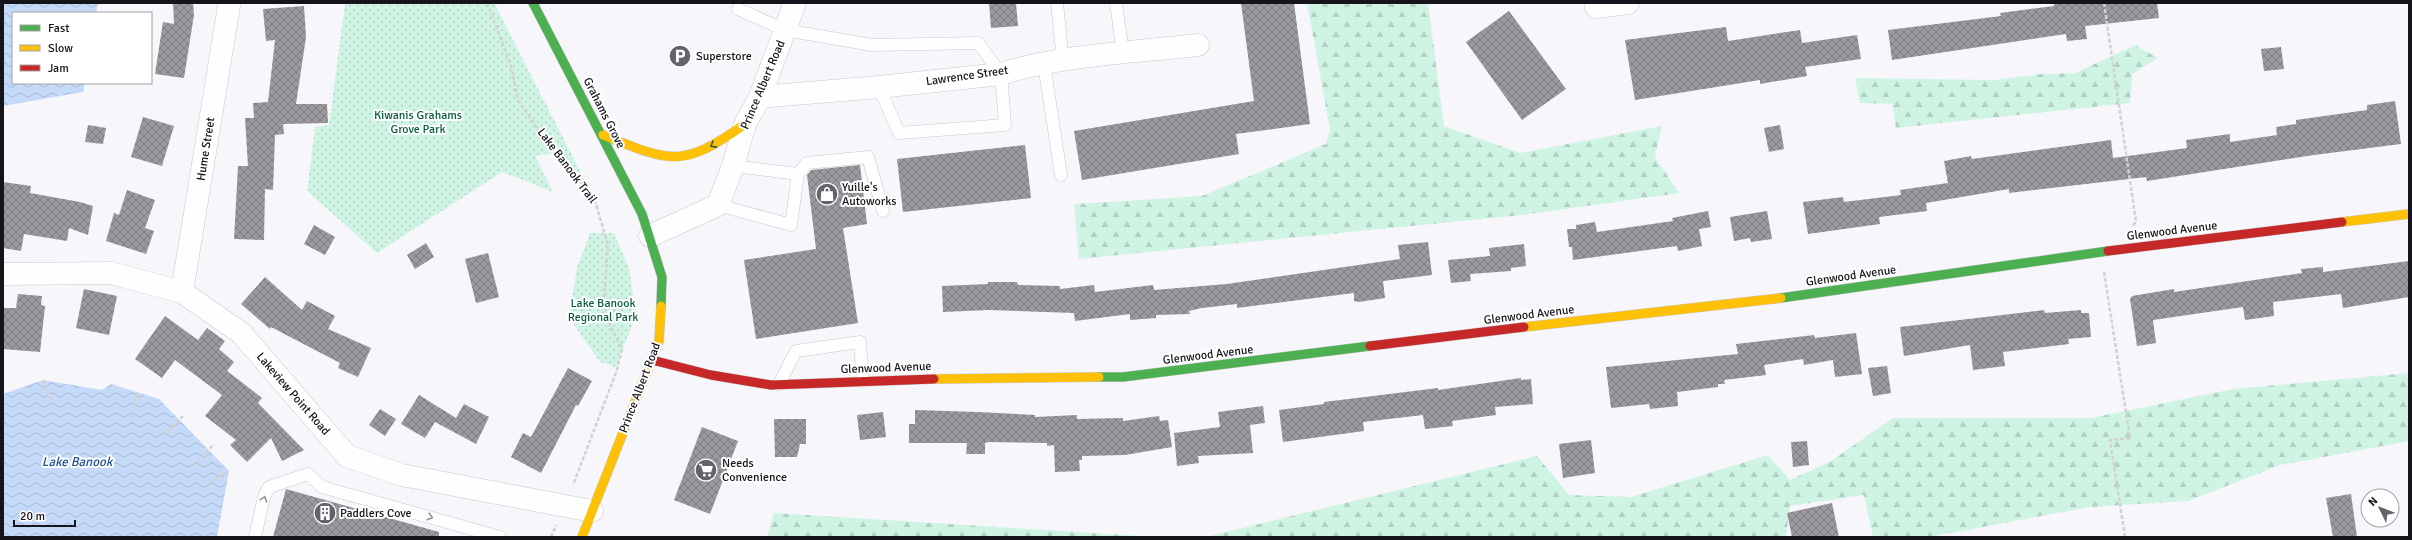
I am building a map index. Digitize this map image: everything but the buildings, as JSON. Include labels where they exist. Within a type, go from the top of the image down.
[{"type":"street","name":"Grahams Grove","points":[[533,3],[603,136],[642,214],[650,236]]},
{"type":"street","name":"Prince Albert Road","points":[[718,205],[733,166],[745,124],[760,97],[794,3]]},
{"type":"street","points":[[1596,8],[1628,3]]},
{"type":"street","name":"Hume Street","points":[[182,292],[229,6]]},
{"type":"street","name":"Lawrence Street","points":[[760,97],[879,87],[1001,74],[1053,62],[1198,45]]},
{"type":"street","points":[[603,136],[637,148],[671,157],[685,156],[692,155],[714,145],[745,124]]},
{"type":"street","points":[[650,236],[718,205]]},
{"type":"street","name":"Glenwood Avenue","points":[[652,360],[743,381],[779,384],[863,381],[1123,378],[1584,320],[1832,292],[2101,252],[2409,214]]},
{"type":"street","name":"Prince Albert Road","points":[[582,537],[659,341],[662,277],[650,236]]},
{"type":"street","name":"Lakeview Point Road","points":[[3,274],[111,273],[182,292],[241,333],[347,456],[402,475],[592,511]]},
{"type":"lane","points":[[1057,3],[1053,62],[1061,174]]},
{"type":"lane","points":[[1116,3],[1123,54]]},
{"type":"lane","points":[[738,9],[785,30],[872,45],[978,43],[1001,74],[1005,125],[899,133],[879,87]]},
{"type":"lane","points":[[718,205],[791,225],[798,174],[806,164],[868,157],[884,211]]},
{"type":"lane","points":[[733,166],[798,174]]},
{"type":"lane","points":[[779,384],[796,351],[860,342],[863,381]]},
{"type":"lane","points":[[255,537],[264,497],[269,487],[308,474],[322,487],[500,537]]},
{"type":"path","name":"Lake Banook Trail","points":[[487,3],[511,66],[518,100],[554,153],[581,182],[596,204],[608,244],[603,311],[622,348],[618,370],[566,505],[551,537]]},
{"type":"path","points":[[2104,3],[2136,222],[2130,227]]},
{"type":"path","points":[[2101,252],[2130,438],[2110,440],[2125,537]]},
{"type":"path","points":[[43,380],[55,408]]},
{"type":"path","points":[[132,419],[137,392]]},
{"type":"path","points":[[163,435],[183,416]]},
{"type":"path","points":[[193,466],[214,444]]},
{"type":"path","points":[[209,483],[229,471]]},
{"type":"green space","name":"Kiwanis Grahams Grove Park","points":[[345,3],[494,3],[603,216],[596,204],[554,153],[535,156],[553,192],[502,172],[377,253],[307,191],[315,127],[329,125]]},
{"type":"green space","points":[[1307,3],[1428,3],[1444,126],[1520,153],[1662,126],[1655,157],[1679,193],[1522,215],[1079,259],[1074,204],[1202,196],[1326,144],[1330,130]]},
{"type":"green space","points":[[2135,45],[2158,58],[2132,74],[2130,103],[1896,128],[1892,104],[1860,103],[1855,78],[1994,80],[2041,74],[2075,73]]},
{"type":"green space","name":"Lake Banook Regional Park","points":[[590,233],[614,233],[629,268],[636,315],[616,367],[600,362],[569,317],[577,268]]},
{"type":"green space","points":[[2409,373],[2409,441],[2280,465],[2188,501],[2090,507],[1929,537],[1873,537],[1864,495],[1790,506],[1786,537],[1206,537],[1537,456],[1569,495],[1631,497],[1768,455],[1790,480],[1831,461],[1893,418],[2091,418],[2233,389]]},
{"type":"green space","points":[[774,513],[1157,537],[767,537]]},
{"type":"water","points":[[3,3],[98,3],[96,12],[12,12],[12,84],[85,84],[83,92],[3,106]]},
{"type":"water","name":"Lake Banook","points":[[43,380],[102,390],[111,384],[159,399],[229,471],[217,537],[3,537],[3,394]]},
{"type":"traffic: fast","points":[[533,3],[642,214],[662,277],[661,306]]},
{"type":"traffic: fast","points":[[1781,298],[2108,251]]},
{"type":"traffic: fast","points":[[1099,377],[1123,377],[1370,346]]},
{"type":"traffic: slow","points":[[603,135],[646,151],[662,155],[677,156],[691,154],[706,148],[745,124]]},
{"type":"traffic: slow","points":[[2342,222],[2409,214]]},
{"type":"traffic: slow","points":[[1524,327],[1781,298]]},
{"type":"traffic: slow","points":[[582,537],[659,341],[661,306]]},
{"type":"traffic: slow","points":[[934,379],[1099,377]]},
{"type":"traffic: jam","points":[[2108,251],[2342,222]]},
{"type":"traffic: jam","points":[[1370,346],[1524,327]]},
{"type":"traffic: jam","points":[[652,360],[711,375],[771,385],[934,379]]},
{"type":"place","name":"Superstore","points":[[680,56]]},
{"type":"place","name":"Yuille's Autoworks","points":[[827,194]]},
{"type":"place","name":"Needs Convenience","points":[[706,470]]},
{"type":"place","name":"Paddlers Cove","points":[[325,513]]}]
